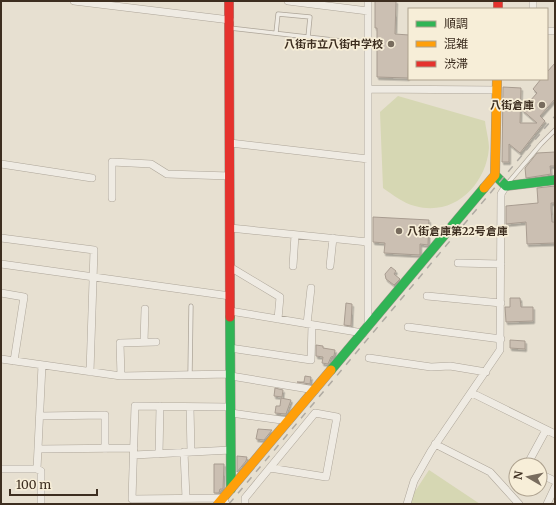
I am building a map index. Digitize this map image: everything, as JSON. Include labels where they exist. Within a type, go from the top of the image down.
[{"type":"street","points":[[74,1],[96,2],[230,24]]},
{"type":"street","points":[[230,1],[231,489]]},
{"type":"street","points":[[288,1],[368,11]]},
{"type":"street","points":[[365,330],[368,242],[368,1]]},
{"type":"street","points":[[289,421],[231,410],[190,407],[135,406],[132,499],[186,498],[222,502],[231,489],[289,421],[495,175],[497,80]]},
{"type":"street","points":[[368,89],[497,90]]},
{"type":"street","points":[[230,143],[368,159]]},
{"type":"street","points":[[112,198],[112,162],[151,164],[167,174],[230,176]]},
{"type":"street","points":[[1,164],[92,178]]},
{"type":"street","points":[[495,175],[506,186]]},
{"type":"street","points":[[506,186],[555,180]]},
{"type":"street","points":[[407,504],[414,481],[435,444],[472,393],[500,350],[501,194],[506,186]]},
{"type":"street","points":[[230,228],[368,242]]},
{"type":"street","points":[[293,266],[296,235]]},
{"type":"street","points":[[1,238],[94,250],[90,372]]},
{"type":"street","points":[[330,266],[333,238]]},
{"type":"street","points":[[458,263],[501,264]]},
{"type":"street","points":[[1,264],[230,296]]},
{"type":"street","points":[[230,267],[280,297],[278,319]]},
{"type":"street","points":[[230,348],[311,360],[309,324],[311,288]]},
{"type":"street","points":[[1,293],[24,297],[14,361]]},
{"type":"street","points":[[427,296],[501,303]]},
{"type":"street","points":[[144,309],[144,342]]},
{"type":"street","points":[[230,311],[309,324],[365,330]]},
{"type":"street","points":[[408,327],[501,339]]},
{"type":"street","points":[[121,376],[120,343],[156,342]]},
{"type":"street","points":[[369,358],[431,367],[450,366],[486,372]]},
{"type":"street","points":[[1,359],[121,376],[190,374],[231,375],[315,390]]},
{"type":"street","points":[[41,504],[41,471],[38,469],[38,449],[42,365]]},
{"type":"street","points":[[472,393],[555,434]]},
{"type":"street","points":[[159,454],[160,406]]},
{"type":"street","points":[[186,498],[190,407]]},
{"type":"street","points":[[245,504],[245,498],[315,413],[337,417],[326,477],[270,468]]},
{"type":"street","points":[[40,416],[105,415],[105,449]]},
{"type":"street","points":[[531,457],[546,430]]},
{"type":"street","points":[[435,444],[490,472],[519,504]]},
{"type":"street","points":[[38,449],[105,449],[159,454],[231,450]]},
{"type":"street","points":[[1,469],[38,469]]},
{"type":"street","points":[[547,504],[555,487]]},
{"type":"lane","points":[[276,33],[278,14],[310,17],[308,37]]},
{"type":"lane","points":[[230,24],[276,33],[368,44]]},
{"type":"lane","points":[[506,186],[541,144],[555,130]]},
{"type":"lane","points":[[190,374],[191,306]]},
{"type":"green space","points":[[398,96],[485,121],[489,142],[487,162],[475,186],[466,195],[455,202],[443,207],[429,208],[415,206],[402,201],[383,188],[380,112]]},
{"type":"green space","points":[[429,470],[480,504],[410,504],[412,496]]},
{"type":"building","points":[[375,1],[396,1],[395,34],[408,35],[408,78],[377,77],[377,28],[375,28]]},
{"type":"building","points":[[555,63],[555,99],[540,116],[545,121],[520,153],[509,144],[509,162],[502,162],[503,87],[521,88],[520,123],[537,123],[522,110],[537,93],[533,89],[540,80],[548,80],[548,71]]},
{"type":"building","points":[[555,152],[555,166],[550,166],[551,174],[526,178],[525,168],[537,153]]},
{"type":"building","points":[[555,186],[555,203],[551,203],[551,208],[552,222],[555,222],[555,243],[527,244],[526,222],[506,224],[506,206],[538,203],[537,188]]},
{"type":"building","name":"八街倉庫第22号倉庫","points":[[373,217],[429,220],[428,245],[420,244],[420,255],[384,253],[385,243],[373,242]]},
{"type":"building","points":[[391,267],[396,271],[394,274],[400,279],[394,285],[386,279],[385,274]]},
{"type":"building","points":[[510,298],[520,298],[521,307],[533,307],[533,321],[506,322],[505,307],[510,307]]},
{"type":"building","points":[[346,303],[352,304],[351,326],[344,325]]},
{"type":"building","points":[[510,340],[525,341],[525,349],[510,348]]},
{"type":"building","points":[[316,345],[335,350],[334,356],[331,357],[328,364],[322,363],[323,357],[316,356]]},
{"type":"building","points":[[305,376],[311,377],[310,384],[297,382],[304,382]]},
{"type":"building","points":[[275,388],[283,390],[282,397],[274,396]]},
{"type":"building","points":[[281,398],[291,400],[286,414],[275,413],[276,406],[280,406]]},
{"type":"building","points":[[258,429],[272,430],[264,440],[256,439]]},
{"type":"building","points":[[237,456],[247,457],[246,461],[237,472]]},
{"type":"building","points":[[214,464],[224,464],[223,489],[220,489],[219,493],[214,493]]},
{"type":"railway","points":[[229,504],[555,116]]},
{"type":"traffic: fast","points":[[495,175],[506,186],[555,180]]},
{"type":"traffic: fast","points":[[331,370],[484,188]]},
{"type":"traffic: fast","points":[[230,317],[231,489]]},
{"type":"traffic: slow","points":[[484,188],[495,175],[497,80]]},
{"type":"traffic: slow","points":[[218,504],[331,370]]},
{"type":"traffic: jam","points":[[229,1],[230,317]]},
{"type":"traffic: jam","points":[[498,1],[498,8]]},
{"type":"place","name":"八街市立八街中学校","points":[[391,44]]},
{"type":"place","name":"八街倉庫","points":[[542,105]]},
{"type":"place","name":"八街倉庫第22号倉庫","points":[[399,231]]}]
